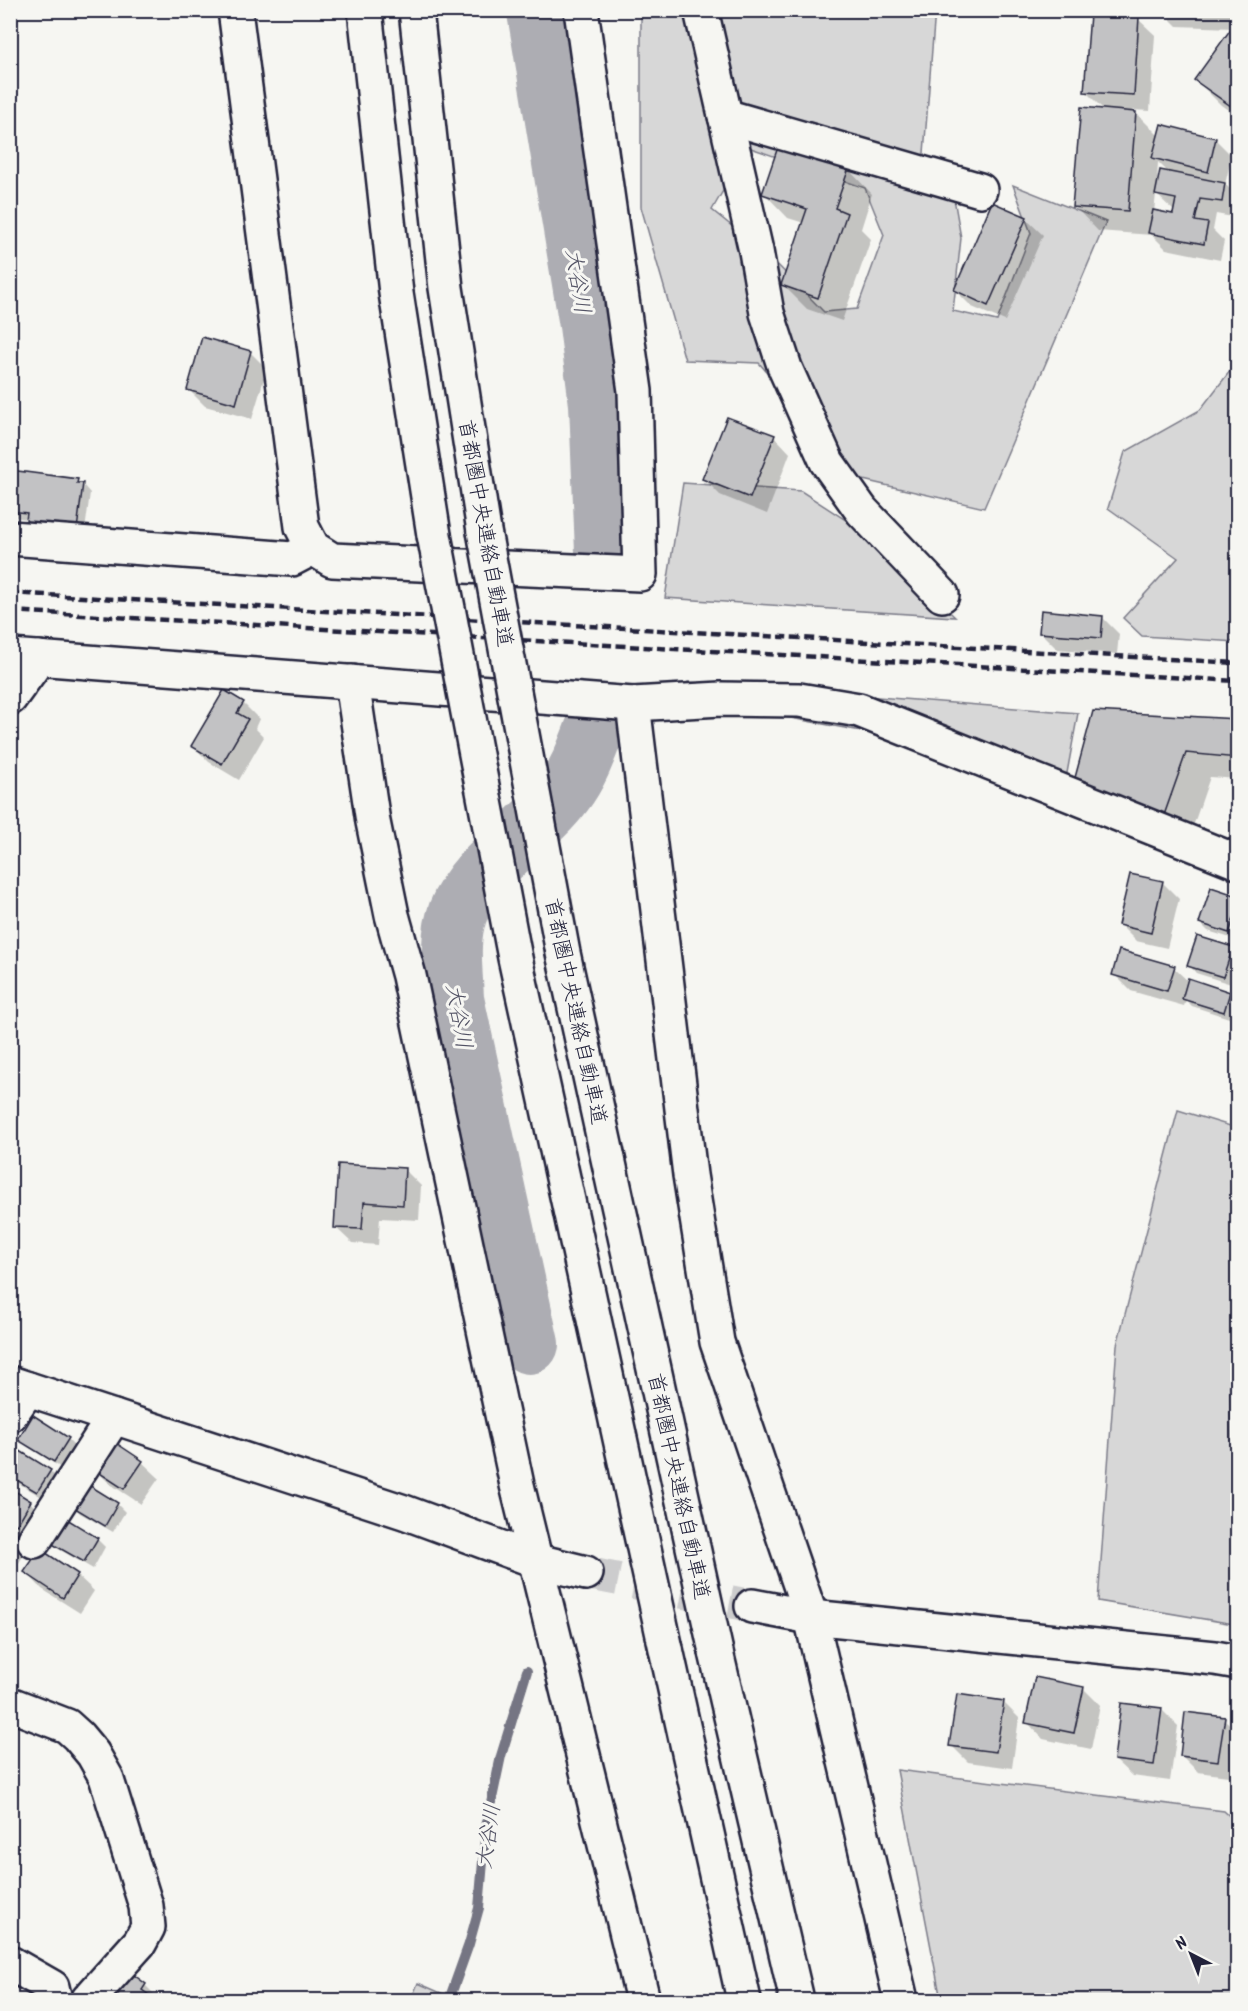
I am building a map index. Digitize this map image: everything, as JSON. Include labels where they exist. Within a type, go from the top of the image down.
[{"type":"main road","points":[[235,10],[302,527],[313,548],[332,560],[640,574],[635,391],[581,10]]},
{"type":"main road","points":[[365,10],[396,293],[434,535],[515,958],[744,2001]]},
{"type":"main road","name":"首都圏中央連絡自動車道","points":[[416,10],[446,288],[484,531],[562,953],[716,1652],[797,2001]]},
{"type":"main road","points":[[701,10],[756,251],[767,313],[785,368],[827,462],[862,511],[942,595]]},
{"type":"main road","points":[[725,116],[980,189]]},
{"type":"main road","points":[[10,538],[292,559],[313,548]]},
{"type":"main road","points":[[10,698],[25,657],[633,704],[721,699],[799,700],[859,710],[1238,862]]},
{"type":"main road","points":[[352,682],[373,822],[392,915],[409,976],[517,1485],[643,2001]]},
{"type":"main road","points":[[633,704],[690,1175],[717,1342],[811,1617],[902,2001]]},
{"type":"main road","points":[[16,1395],[114,1417],[404,1512],[537,1561],[586,1573]]},
{"type":"main road","points":[[34,1540],[114,1417]]},
{"type":"main road","points":[[752,1606],[811,1617],[1238,1662]]},
{"type":"main road","points":[[10,1704],[67,1726],[93,1754],[106,1777],[146,1906],[148,1927],[140,1942],[88,2001]]},
{"type":"main road","points":[[10,1963],[62,1996]]},
{"type":"shaded area","points":[[935,10],[922,179],[952,187],[961,238],[953,311],[997,321],[1031,233],[1013,185],[1106,222],[984,508],[859,479],[759,363],[685,360],[641,207],[641,11]],"holes":[[[748,147],[865,188],[884,235],[857,309],[824,312],[769,256],[712,210]]]},
{"type":"shaded area","points":[[1237,362],[1237,642],[1142,636],[1123,618],[1178,558],[1108,508],[1125,452],[1200,410]]},
{"type":"shaded area","points":[[683,483],[801,491],[872,537],[955,617],[665,598]]},
{"type":"shaded area","points":[[688,682],[1078,713],[1065,784],[861,731],[688,699]]},
{"type":"shaded area","points":[[1178,1110],[1237,1128],[1238,1359],[1230,1383],[1234,1624],[1098,1601],[1117,1345]]},
{"type":"shaded area","points":[[897,1770],[1224,1811],[1237,1823],[1237,2000],[941,2000]]},
{"type":"shaded area","points":[[418,1983],[457,2000],[411,2000]]},
{"type":"building","points":[[1161,10],[1220,10],[1220,12]]},
{"type":"building","points":[[1090,14],[1139,17],[1134,95],[1084,92]]},
{"type":"building","points":[[1238,19],[1238,111],[1194,80]]},
{"type":"building","points":[[1081,107],[1136,112],[1128,211],[1072,207]]},
{"type":"building","points":[[1161,124],[1216,138],[1208,172],[1152,158]]},
{"type":"building","points":[[779,144],[849,168],[835,208],[847,213],[818,298],[781,285],[807,209],[762,194]]},
{"type":"building","points":[[1160,170],[1225,183],[1222,202],[1200,199],[1195,221],[1208,223],[1204,244],[1148,233],[1153,210],[1173,214],[1176,199],[1155,195]]},
{"type":"building","points":[[992,202],[1027,217],[988,306],[954,290]]},
{"type":"building","points":[[202,337],[251,351],[236,404],[187,390]]},
{"type":"building","points":[[727,417],[775,435],[750,498],[702,479]]},
{"type":"building","points":[[10,470],[78,479],[77,483],[83,483],[76,537],[24,535],[27,513],[10,511]]},
{"type":"building","points":[[1041,610],[1103,616],[1101,638],[1039,633]]},
{"type":"building","points":[[224,690],[244,702],[237,713],[248,719],[222,764],[191,746]]},
{"type":"building","points":[[1093,711],[1238,719],[1238,758],[1186,753],[1163,818],[1073,785]]},
{"type":"building","points":[[1130,874],[1163,881],[1151,933],[1118,925]]},
{"type":"building","points":[[1211,887],[1238,896],[1238,907],[1229,933],[1199,923]]},
{"type":"building","points":[[1197,936],[1233,947],[1223,977],[1187,966]]},
{"type":"building","points":[[1119,950],[1175,966],[1167,991],[1112,975]]},
{"type":"building","points":[[1188,978],[1230,992],[1224,1012],[1182,999]]},
{"type":"building","points":[[338,1164],[405,1168],[403,1205],[364,1202],[362,1229],[334,1228]]},
{"type":"building","points":[[33,1415],[69,1438],[54,1462],[18,1440]]},
{"type":"building","points":[[110,1439],[143,1461],[124,1489],[92,1468]]},
{"type":"building","points":[[12,1446],[51,1470],[37,1492],[10,1476]]},
{"type":"building","points":[[84,1482],[118,1503],[105,1526],[70,1505]]},
{"type":"building","points":[[10,1488],[31,1501],[17,1525],[10,1521]]},
{"type":"building","points":[[62,1516],[98,1538],[84,1562],[47,1541]]},
{"type":"building","points":[[40,1549],[78,1574],[63,1598],[24,1572]]},
{"type":"building","points":[[1035,1677],[1084,1687],[1074,1733],[1025,1723]]},
{"type":"building","points":[[957,1694],[1004,1701],[996,1752],[949,1746]]},
{"type":"building","points":[[1121,1703],[1162,1708],[1154,1765],[1114,1760]]},
{"type":"building","points":[[1185,1712],[1225,1717],[1218,1761],[1180,1756]]},
{"type":"building","points":[[123,1967],[146,1984],[142,1990],[156,2000],[111,2000],[103,1994]]},
{"type":"waterway","name":"大谷川","points":[[537,12],[589,325],[599,404],[605,552]]},
{"type":"waterway","name":"大谷川","points":[[529,1344],[454,999],[453,933],[458,912],[466,895],[492,864],[552,807],[564,792],[578,770],[594,731]]},
{"type":"waterway","name":"大谷川","points":[[449,2000],[479,1908],[486,1827],[501,1756],[527,1671]]},
{"type":"tunnel","points":[[586,1573],[752,1606]]},
{"type":"railway","points":[[10,593],[1238,663]]},
{"type":"railway","points":[[10,611],[1238,681]]}]
